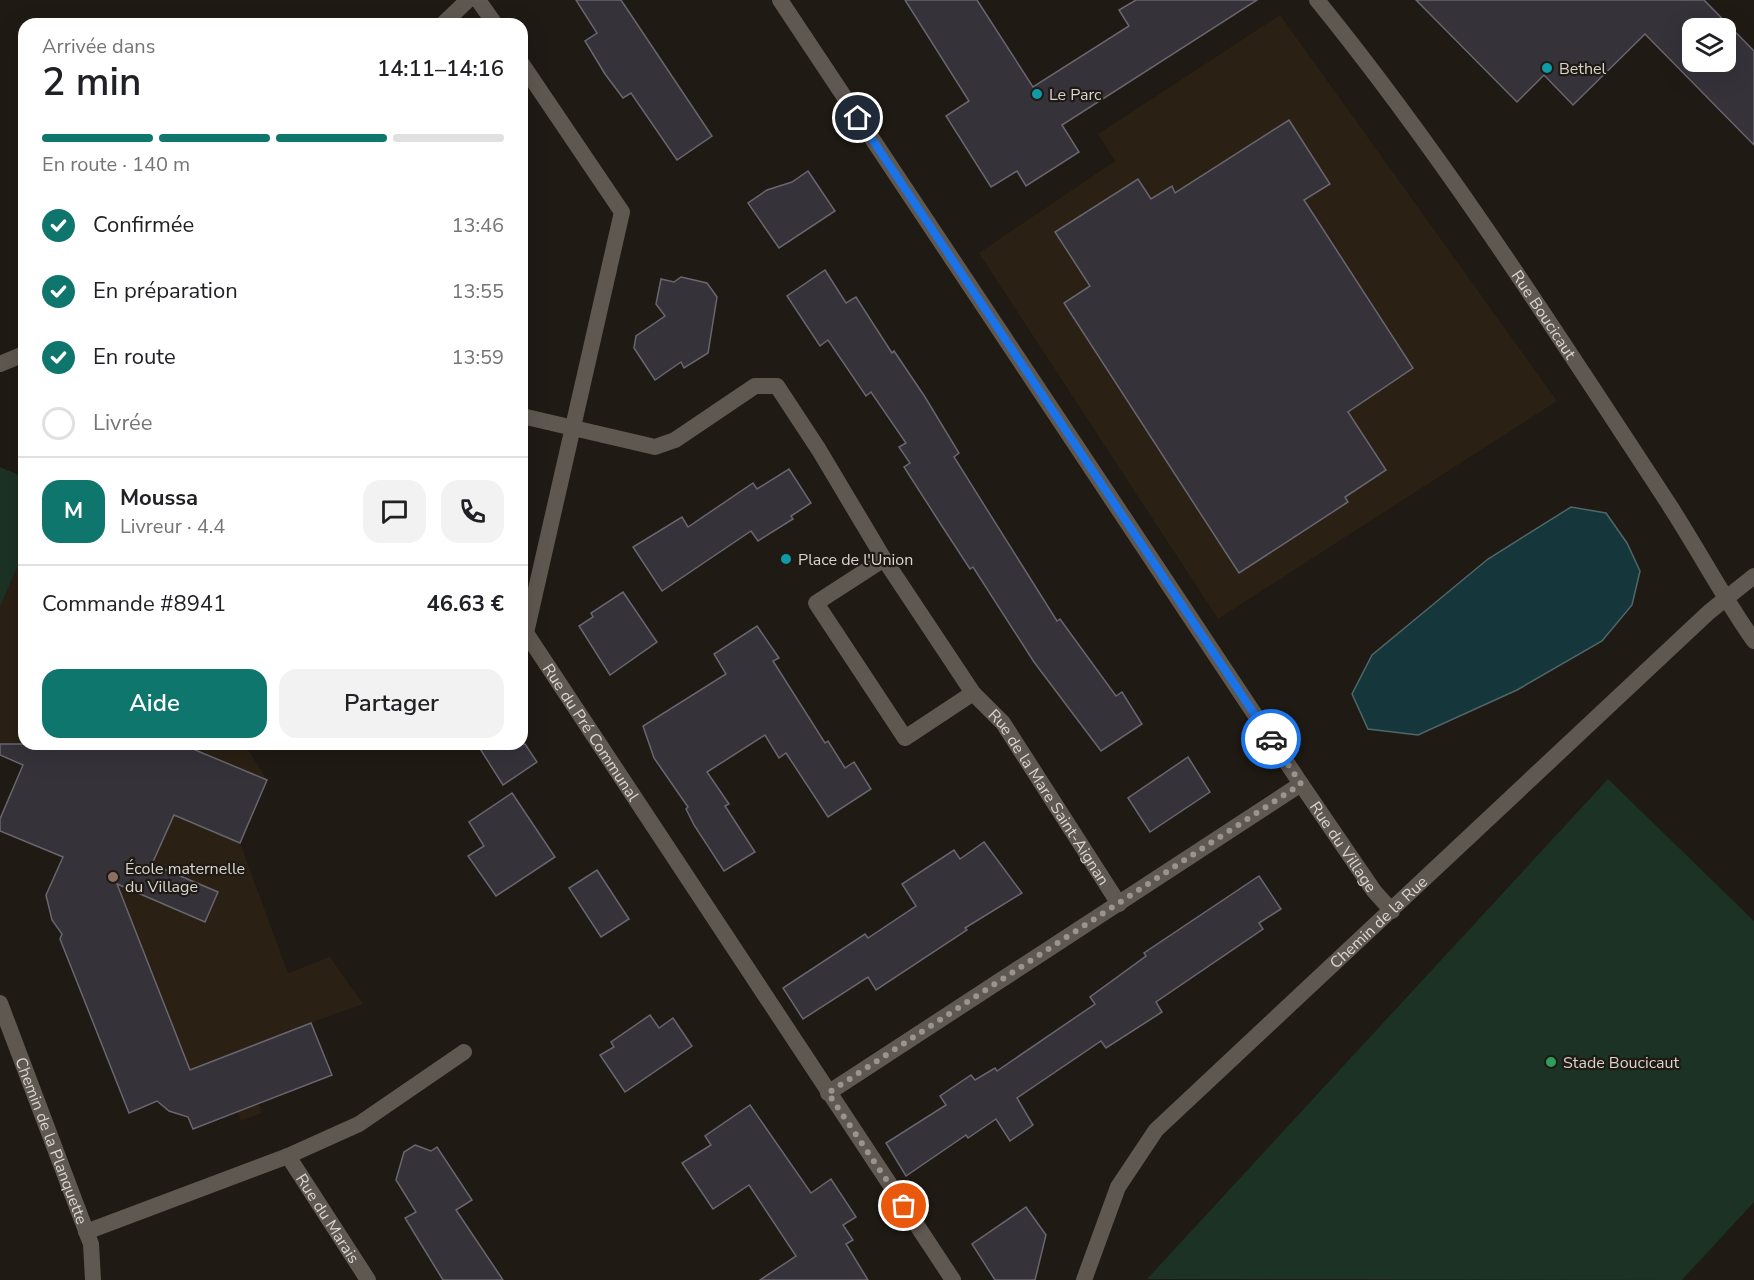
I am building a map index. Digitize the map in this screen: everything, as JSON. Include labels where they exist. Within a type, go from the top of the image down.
[{"type":"street","points":[[449,18],[468,0]]},
{"type":"street","points":[[478,0],[491,18]]},
{"type":"street","name":"Rue du Village","points":[[780,0],[1301,784],[1374,891],[1392,910]]},
{"type":"street","name":"Rue Boucicaut","points":[[1317,0],[1362,56],[1486,232],[1672,509],[1725,600],[1754,641]]},
{"type":"street","name":"Rue du Pré Communal","points":[[528,73],[622,212],[528,624]]},
{"type":"street","points":[[0,364],[18,356]]},
{"type":"street","name":"Rue de la Mare Saint-Aignan","points":[[528,417],[574,426],[655,447],[675,440],[756,386],[777,386],[819,450],[884,559],[974,693],[1003,723],[1119,903]]},
{"type":"street","name":"Rue de la Mare Saint-Aignan","points":[[884,559],[816,603],[905,738],[974,693]]},
{"type":"street","name":"Chemin de la Rue","points":[[1084,1280],[1118,1187],[1156,1130],[1725,600],[1754,576]]},
{"type":"street","name":"Rue du Pré Communal","points":[[528,636],[953,1280]]},
{"type":"street","points":[[828,1093],[1301,784]]},
{"type":"street","name":"Chemin de la Planquette","points":[[0,1003],[86,1232],[90,1244],[93,1280]]},
{"type":"street","points":[[86,1232],[288,1156],[360,1124],[464,1052]]},
{"type":"street","name":"Rue du Marais","points":[[288,1156],[368,1280]]},
{"type":"shaded area","points":[[1280,15],[1557,401],[1218,619],[979,253],[1115,161],[1098,134]]},
{"type":"shaded area","points":[[18,565],[18,750],[248,750],[267,779],[240,843],[288,973],[330,957],[363,1004],[311,1023],[332,1075],[258,1102],[262,1113],[241,1121],[237,1112],[193,1129],[186,1111],[169,1111],[160,1100],[129,1113],[60,939],[65,930],[53,903],[44,899],[65,854],[44,774],[19,763],[23,753],[0,743],[0,607]]},
{"type":"green space","points":[[0,467],[18,474],[18,565],[0,607]]},
{"type":"green space","name":"Stade Boucicaut","points":[[1608,779],[1754,921],[1754,1202],[1682,1280],[1147,1279]]},
{"type":"water","points":[[1571,507],[1606,513],[1627,543],[1640,571],[1632,605],[1602,641],[1517,690],[1418,735],[1368,729],[1352,694],[1372,655],[1488,559]]},
{"type":"building","points":[[576,0],[621,0],[712,136],[677,160],[631,93],[623,98],[605,74],[585,41],[597,33]]},
{"type":"building","name":"Le Parc","points":[[905,0],[977,0],[1033,87],[1129,26],[1119,10],[1136,0],[1257,0],[1062,125],[1079,152],[1026,186],[1017,171],[991,187],[946,116],[969,101]]},
{"type":"building","name":"Bethel","points":[[1416,0],[1704,0],[1722,18],[1682,18],[1682,72],[1645,34],[1573,105],[1544,75],[1517,102]]},
{"type":"building","name":"Bethel","points":[[1736,33],[1754,51],[1754,145],[1682,72],[1736,72]]},
{"type":"building","points":[[1289,120],[1330,184],[1304,200],[1413,368],[1348,412],[1386,470],[1345,497],[1348,502],[1239,573],[1064,303],[1090,286],[1055,232],[1138,179],[1151,199],[1172,186],[1175,193]]},
{"type":"building","points":[[808,171],[835,211],[779,248],[748,203],[767,190],[792,182]]},
{"type":"building","points":[[825,270],[846,303],[856,297],[892,353],[894,351],[925,397],[959,453],[954,457],[1057,621],[1060,619],[1116,696],[1122,692],[1142,724],[1101,751],[1034,662],[973,567],[970,569],[904,467],[910,463],[899,447],[906,443],[871,392],[866,396],[828,340],[820,346],[787,296]]},
{"type":"building","points":[[681,277],[707,283],[717,297],[708,353],[684,368],[681,362],[655,380],[634,348],[636,336],[665,316],[656,304],[661,279],[674,282]]},
{"type":"building","points":[[789,469],[811,503],[791,516],[793,519],[758,541],[751,531],[662,591],[633,547],[682,517],[688,527],[753,483],[757,489]]},
{"type":"building","points":[[623,592],[657,642],[610,675],[579,626],[593,617],[591,613]]},
{"type":"building","points":[[757,626],[779,658],[773,661],[825,743],[828,741],[845,768],[854,762],[871,789],[828,817],[786,753],[779,758],[765,735],[707,772],[729,804],[725,806],[755,852],[724,871],[694,825],[686,809],[688,807],[654,758],[643,726],[726,674],[714,654]]},
{"type":"building","points":[[0,744],[18,744],[18,750],[195,750],[267,780],[240,843],[174,815],[152,864],[218,892],[205,922],[117,884],[190,1070],[311,1023],[332,1075],[193,1129],[188,1117],[169,1111],[157,1101],[129,1113],[60,939],[62,934],[52,920],[46,895],[63,857],[0,831],[0,819],[23,765],[0,755]]},
{"type":"building","points":[[528,748],[537,762],[503,785],[481,750]]},
{"type":"building","points":[[1188,757],[1210,792],[1150,832],[1128,798]]},
{"type":"building","points":[[512,793],[555,857],[496,896],[468,856],[484,846],[469,822]]},
{"type":"building","points":[[984,842],[1022,893],[965,928],[967,930],[876,990],[868,977],[803,1019],[783,988],[865,934],[868,938],[916,906],[902,884],[954,850],[960,859]]},
{"type":"building","points":[[597,870],[629,919],[601,937],[569,888]]},
{"type":"building","points":[[1259,876],[1281,909],[1259,923],[1263,929],[1156,1002],[1162,1012],[1106,1048],[1101,1041],[1017,1098],[1033,1125],[1010,1141],[996,1119],[968,1138],[966,1135],[906,1176],[886,1143],[946,1105],[940,1096],[971,1075],[975,1080],[995,1068],[997,1071],[1095,1004],[1090,997],[1146,956],[1144,953]]},
{"type":"building","points":[[650,1015],[659,1028],[673,1018],[692,1046],[625,1092],[600,1055],[614,1047],[611,1042]]},
{"type":"building","points":[[750,1105],[811,1193],[831,1179],[856,1217],[843,1225],[853,1240],[846,1244],[868,1280],[760,1280],[796,1256],[749,1185],[713,1209],[682,1163],[711,1145],[705,1136]]},
{"type":"building","points":[[415,1145],[431,1151],[437,1147],[472,1200],[456,1210],[503,1280],[443,1280],[405,1218],[416,1212],[396,1180],[404,1152]]},
{"type":"building","points":[[1026,1207],[1046,1235],[1035,1280],[995,1280],[972,1244]]},
{"type":"way so far","points":[[904,1206],[828,1093],[1301,784],[1271,739]]},
{"type":"place","name":"Bethel","points":[[1547,68]]},
{"type":"place","name":"Le Parc","points":[[1037,94]]},
{"type":"place","name":"Place de l'Union","points":[[786,559]]},
{"type":"place","name":"École maternelle du Village","points":[[113,877]]},
{"type":"place","name":"Stade Boucicaut","points":[[1551,1062]]},
{"type":"route","points":[[858,118],[1271,739]]}]
